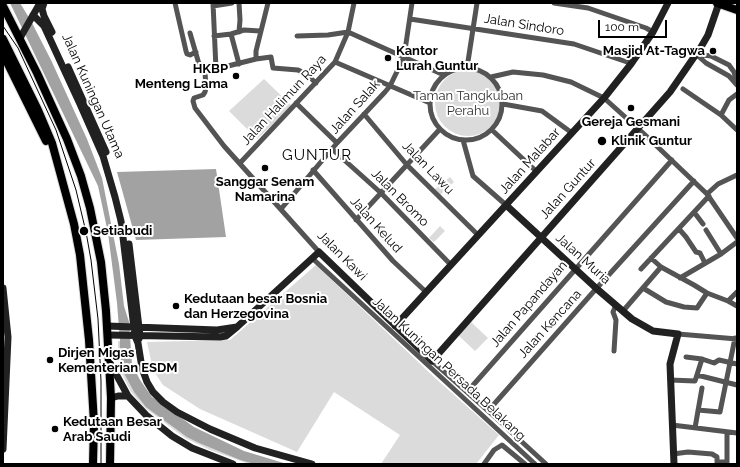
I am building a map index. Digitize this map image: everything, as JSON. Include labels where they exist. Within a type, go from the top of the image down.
[{"type":"main road","points":[[719,3],[737,10]]},
{"type":"main road","points":[[3,6],[22,36],[81,176],[96,235],[108,326],[110,363],[110,461]]},
{"type":"main road","points":[[3,39],[38,110],[49,136],[72,214],[80,255],[89,340],[92,414],[94,423],[93,464]]},
{"type":"main road","points":[[3,54],[45,140],[53,151]]},
{"type":"main road","points":[[93,452],[110,446]]},
{"type":"main road","points":[[93,452],[101,453],[110,461]]},
{"type":"street","points":[[22,36],[40,3]]},
{"type":"street","name":"Jalan Kuningan Utama","points":[[44,3],[42,9],[44,16],[105,155],[121,221],[136,338],[142,368],[147,382],[153,392],[177,412],[210,429],[255,448],[312,464]]},
{"type":"street","points":[[175,3],[186,51],[190,55],[196,52]]},
{"type":"street","points":[[216,69],[213,5],[232,3]]},
{"type":"street","points":[[239,3],[239,32]]},
{"type":"street","points":[[256,58],[260,31],[268,3]]},
{"type":"street","name":"Jalan Halimun Raya","points":[[240,163],[335,62],[348,32],[354,3]]},
{"type":"street","name":"Jalan Salak","points":[[281,209],[313,170],[390,86],[404,57],[412,3]]},
{"type":"street","points":[[467,68],[477,3]]},
{"type":"street","points":[[554,3],[588,8],[646,28],[653,32]]},
{"type":"street","name":"Jalan Malabar","points":[[395,326],[425,290],[451,265],[604,98],[631,64],[653,32],[668,3]]},
{"type":"street","name":"Jalan Guntur","points":[[432,361],[540,237],[670,92],[698,56],[708,35],[719,3]]},
{"type":"street","name":"Jalan Kuningan Utama","points":[[32,16],[44,26],[70,76]]},
{"type":"street","name":"Jalan Sindoro","points":[[410,19],[574,44],[631,64]]},
{"type":"street","points":[[214,36],[231,34],[244,30],[260,31]]},
{"type":"street","points":[[297,36],[328,35],[348,32],[444,75]]},
{"type":"street","points":[[190,33],[201,71],[205,72],[239,64],[256,58],[271,57],[272,68],[298,70],[306,74],[316,83]]},
{"type":"street","points":[[231,34],[239,64]]},
{"type":"street","points":[[698,56],[711,56],[729,65],[734,72],[736,84]]},
{"type":"street","points":[[698,56],[706,63],[729,76],[736,84]]},
{"type":"street","points":[[335,62],[430,103]]},
{"type":"street","points":[[467,68],[480,71],[491,77],[498,87],[503,104],[500,119],[492,130],[478,138],[463,140],[449,136],[440,129],[432,116],[430,103],[434,88],[444,75],[455,70],[467,68]]},
{"type":"street","name":"Jalan Kawi","points":[[205,72],[205,92],[203,95],[194,98],[193,101],[195,108],[224,146],[319,252],[432,361]]},
{"type":"street","points":[[491,77],[513,72],[543,75],[571,82],[604,98],[708,195],[737,238]]},
{"type":"street","points":[[683,89],[721,115],[737,130]]},
{"type":"street","points":[[721,115],[729,100],[737,94]]},
{"type":"street","points":[[296,103],[337,143]]},
{"type":"street","points":[[503,104],[542,111],[572,133]]},
{"type":"street","name":"Jalan Lawu","points":[[364,114],[407,165],[478,235]]},
{"type":"street","points":[[356,220],[440,129]]},
{"type":"street","points":[[492,130],[536,172]]},
{"type":"street","name":"Jalan Muria","points":[[463,140],[473,176],[540,237],[632,319],[649,330],[678,334]]},
{"type":"street","name":"Jalan Bromo","points":[[332,149],[381,193],[451,265]]},
{"type":"street","name":"Jalan Papandayan","points":[[467,392],[672,160]]},
{"type":"street","name":"Jalan Kelud","points":[[313,170],[393,261],[425,290]]},
{"type":"street","points":[[641,269],[679,229],[718,184],[737,175]]},
{"type":"street","name":"Jalan Kencana","points":[[488,411],[694,181]]},
{"type":"street","points":[[694,212],[703,224]]},
{"type":"street","points":[[679,229],[696,252],[700,253],[705,263]]},
{"type":"street","points":[[706,230],[721,254]]},
{"type":"street","points":[[680,278],[721,254],[737,242]]},
{"type":"street","points":[[108,335],[136,338],[220,337],[230,334],[319,252]]},
{"type":"street","name":"Jalan Kuningan Persada Belakang","points":[[312,258],[535,464]]},
{"type":"street","points":[[651,258],[680,278],[707,293],[737,306]]},
{"type":"street","points":[[623,311],[662,267]]},
{"type":"street","points":[[3,288],[8,337],[3,449]]},
{"type":"street","points":[[644,288],[666,302],[684,308],[697,308],[707,293]]},
{"type":"street","points":[[728,301],[737,292]]},
{"type":"street","points":[[614,351],[616,320],[613,312],[616,305]]},
{"type":"street","points":[[108,326],[217,330],[237,327]]},
{"type":"street","points":[[674,464],[670,364],[678,334],[736,338],[720,412],[698,410]]},
{"type":"street","points":[[686,357],[702,359],[714,363],[719,360],[737,364]]},
{"type":"street","points":[[670,380],[694,381],[702,359]]},
{"type":"street","points":[[432,361],[546,464]]},
{"type":"street","points":[[110,363],[128,396],[146,415],[172,436],[192,448],[233,464]]},
{"type":"street","points":[[697,375],[737,385]]},
{"type":"street","points":[[695,428],[702,388]]},
{"type":"street","points":[[110,398],[128,396]]},
{"type":"street","points":[[90,464],[90,424],[92,414]]},
{"type":"street","points":[[672,425],[737,433]]},
{"type":"street","points":[[673,454],[688,452],[712,454],[717,457],[717,462],[727,463],[727,432]]},
{"type":"street","points":[[484,464],[494,450],[509,440]]},
{"type":"street","points":[[502,445],[525,464]]},
{"type":"street","points":[[510,452],[516,446]]},
{"type":"green space","name":"Taman Tangkuban Perahu","points":[[461,70],[475,70],[487,75],[496,84],[501,96],[499,116],[492,127],[475,136],[461,136],[449,131],[440,122],[435,110],[435,96],[440,84],[449,75]]},
{"type":"green space","points":[[264,79],[292,106],[257,139],[229,111]]},
{"type":"green space","points":[[450,177],[454,182],[440,195],[435,189]]},
{"type":"green space","points":[[440,226],[445,231],[434,242],[429,238]]},
{"type":"green space","points":[[316,265],[435,378],[499,435],[476,464],[381,464],[400,435],[334,392],[297,452],[200,409],[163,385],[153,370],[147,342],[230,340]]},
{"type":"green space","points":[[471,322],[488,338],[475,351],[458,335]]},
{"type":"green space","points":[[118,341],[120,341],[119,364],[134,392],[199,443],[240,460],[254,464],[249,464],[210,450],[185,438],[145,408],[131,392],[118,366]]},
{"type":"shaded area","points":[[10,3],[20,3],[31,21],[51,60],[87,139],[102,178],[119,264],[124,306],[129,322],[132,364],[140,380],[152,397],[194,427],[244,451],[287,464],[254,464],[240,460],[199,443],[187,437],[146,407],[134,392],[119,364],[120,341],[117,303],[108,233],[98,186]]},
{"type":"shaded area","points":[[216,169],[226,237],[136,240],[117,172]]},
{"type":"tram line","points":[[3,26],[18,48],[56,130],[76,190],[86,232],[98,319],[101,381],[101,464]]},
{"type":"place","name":"Masjid At-Tagwa","points":[[713,51]]},
{"type":"place","name":"Kantor Lurah Guntur","points":[[388,58]]},
{"type":"place","name":"HKBP Menteng Lama","points":[[236,76]]},
{"type":"place","name":"Gereja Gesmani","points":[[631,108]]},
{"type":"place","name":"Klinik Guntur","points":[[602,141]]},
{"type":"place","name":"Sanggar Senam Namarina","points":[[265,168]]},
{"type":"place","name":"Setiabudi","points":[[84,231]]},
{"type":"place","name":"Kedutaan besar Bosnia dan Herzegovina","points":[[176,306]]},
{"type":"place","name":"Dirjen Migas Kementerian ESDM","points":[[50,360]]},
{"type":"place","name":"Kedutaan Besar Arab Saudi","points":[[55,429]]},
{"type":"district","name":"GUNTUR","points":[[317,155]]}]
